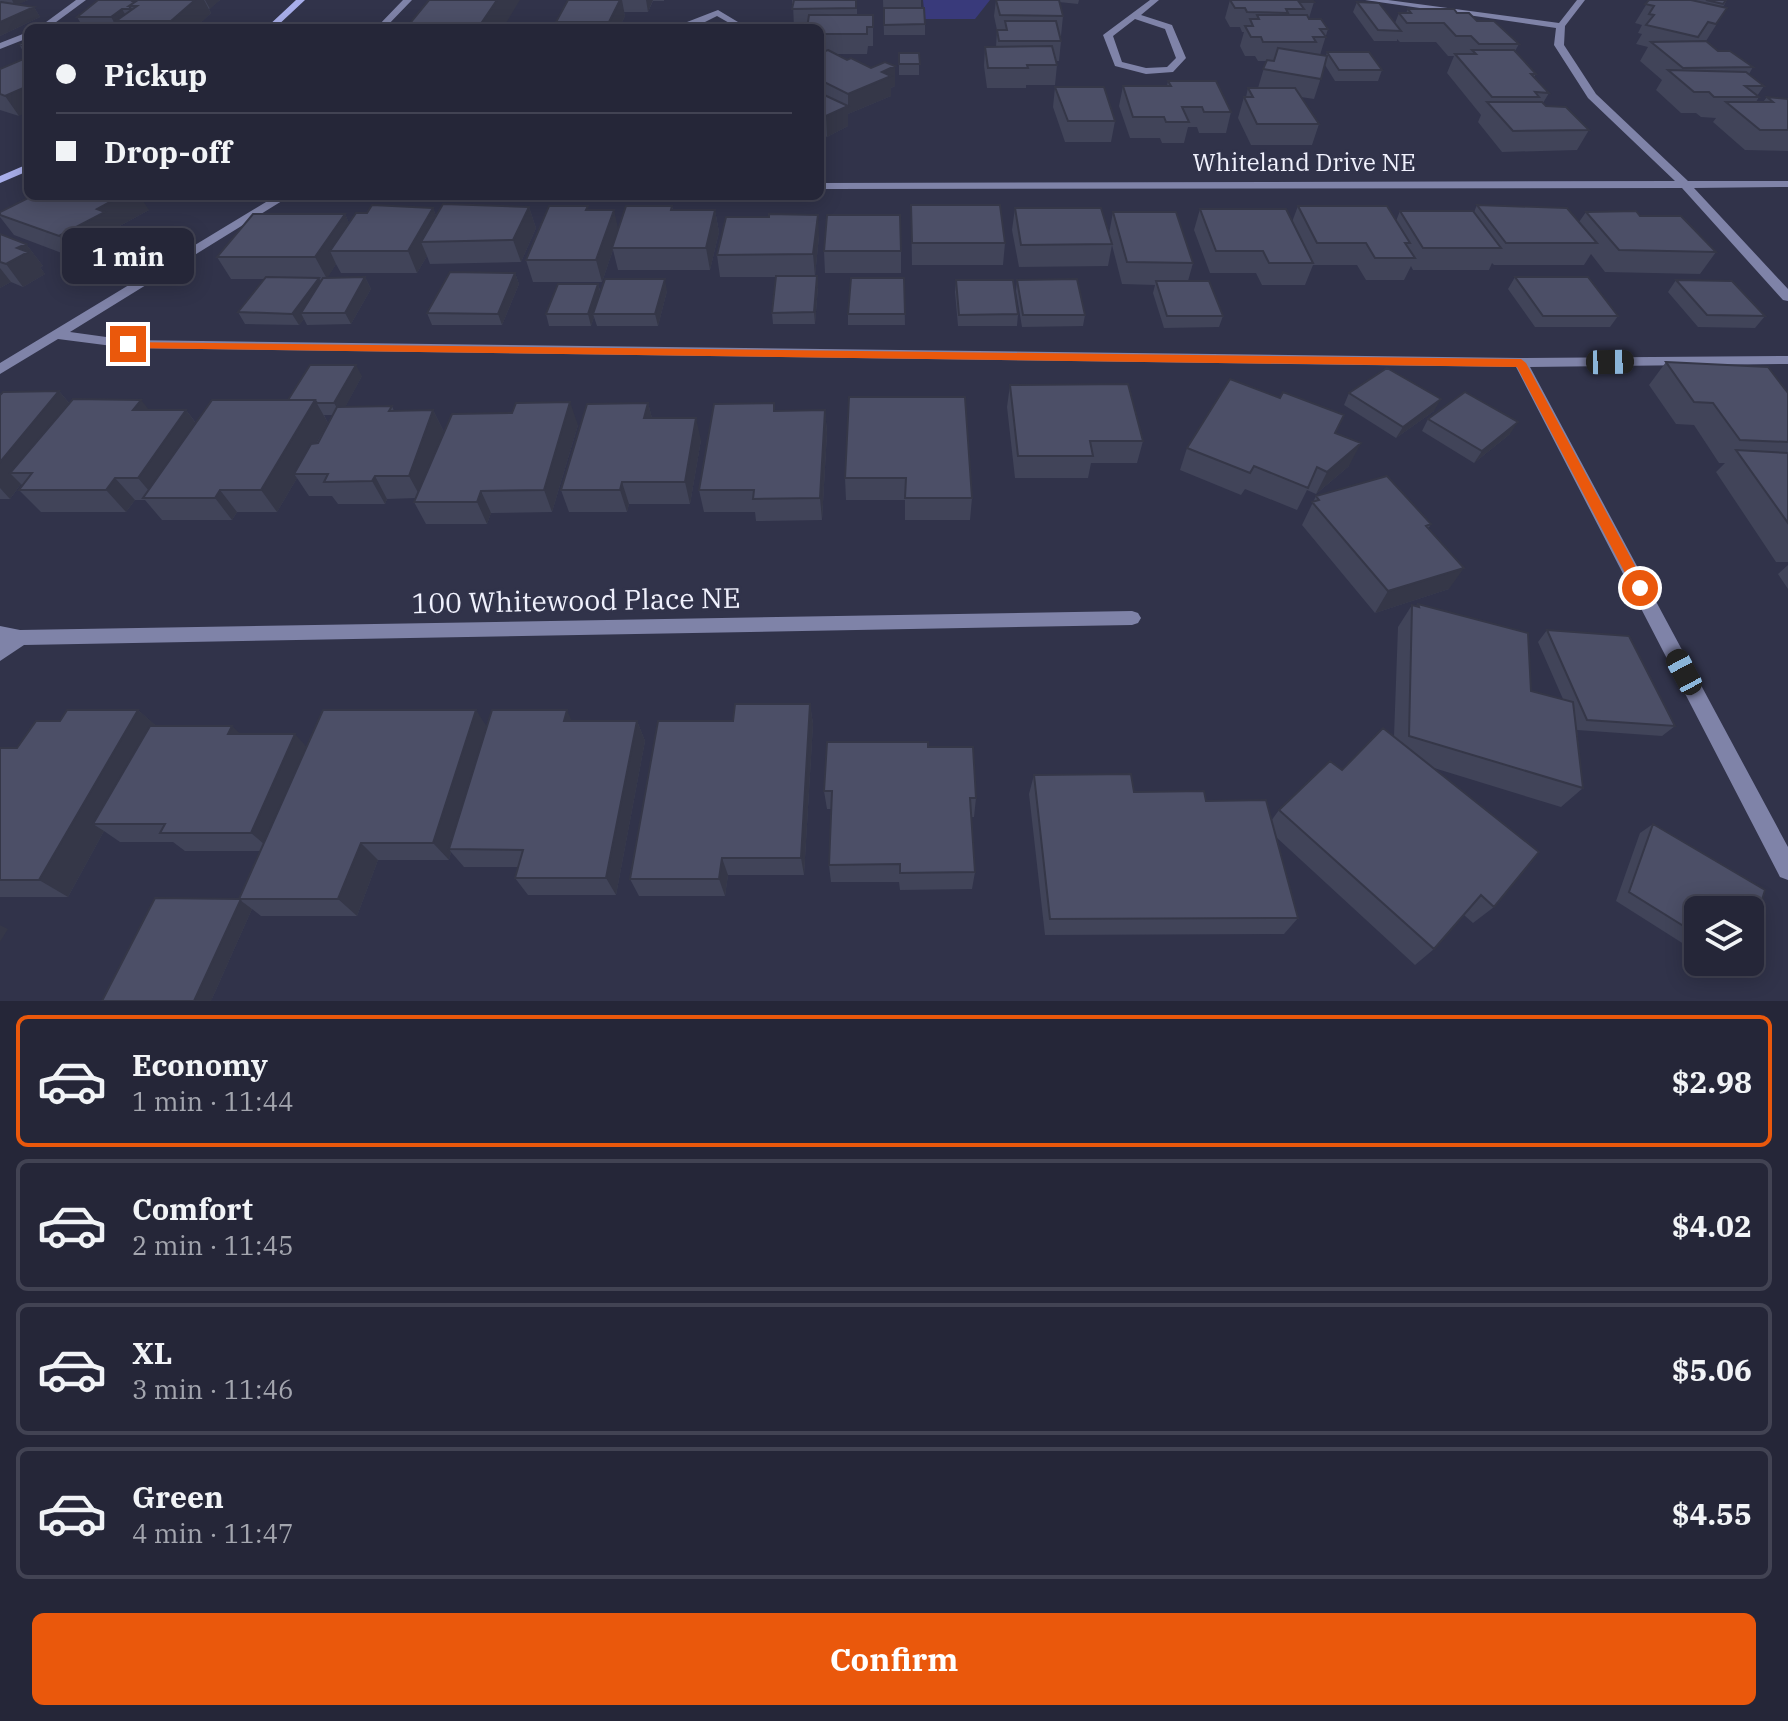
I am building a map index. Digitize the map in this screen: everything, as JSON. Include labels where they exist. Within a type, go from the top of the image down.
[{"type":"street","points":[[48,24],[82,0]]},
{"type":"street","points":[[274,24],[301,0]]},
{"type":"street","points":[[384,24],[408,0]]},
{"type":"street","points":[[718,13],[722,0]]},
{"type":"street","points":[[1137,17],[1169,27],[1181,58],[1170,70],[1146,71],[1118,64],[1108,35],[1118,25],[1137,17],[1155,0]]},
{"type":"street","points":[[1369,0],[1561,26]]},
{"type":"street","points":[[1581,0],[1561,26],[1559,45],[1592,96],[1683,182],[1788,297]]},
{"type":"street","points":[[690,24],[718,13]]},
{"type":"street","points":[[718,13],[737,24]]},
{"type":"street","points":[[0,46],[24,37]]},
{"type":"street","points":[[0,180],[24,169]]},
{"type":"street","name":"Whiteland Drive NE","points":[[824,186],[1788,184]]},
{"type":"street","points":[[0,369],[277,200]]},
{"type":"street","points":[[57,335],[128,344],[1521,363],[1788,360]]},
{"type":"street","points":[[1521,363],[1788,869]]},
{"type":"street","name":"100 Whitewood Place NE","points":[[0,634],[20,638],[1132,618]]},
{"type":"street","points":[[0,653],[20,638]]},
{"type":"shaded area","points":[[923,0],[990,0],[975,19],[925,19]]},
{"type":"building","points":[[98,0],[136,1],[129,6],[131,9],[122,9],[111,17],[77,17]]},
{"type":"building","points":[[138,0],[195,0],[171,21],[116,21],[137,6],[129,6]]},
{"type":"building","points":[[429,0],[497,0],[481,24],[409,24]]},
{"type":"building","points":[[568,0],[620,0],[609,22],[556,22]]},
{"type":"building","points":[[794,0],[856,0],[856,8],[792,9]]},
{"type":"building","points":[[996,0],[1059,0],[1063,16],[1000,15]]},
{"type":"building","points":[[1230,0],[1314,2],[1299,2],[1304,9],[1286,9],[1288,13],[1247,12],[1245,8],[1235,8]]},
{"type":"building","points":[[1649,0],[1691,0],[1727,8],[1716,24],[1708,22],[1698,37],[1646,25],[1654,15],[1649,14],[1654,6],[1645,4]]},
{"type":"building","points":[[1,2],[34,7],[0,22]]},
{"type":"building","points":[[1357,2],[1379,3],[1401,31],[1378,30]]},
{"type":"building","points":[[884,8],[924,8],[925,24],[884,25]]},
{"type":"building","points":[[1408,9],[1454,9],[1457,13],[1469,13],[1477,21],[1494,21],[1519,44],[1479,44],[1471,36],[1456,36],[1444,23],[1407,23],[1399,13],[1411,13]]},
{"type":"building","points":[[809,15],[873,15],[873,27],[867,27],[867,34],[824,34],[824,24],[808,24]]},
{"type":"building","points":[[1257,15],[1307,15],[1309,19],[1321,19],[1328,29],[1320,29],[1326,37],[1313,37],[1316,42],[1263,42],[1261,37],[1251,37],[1245,26],[1253,26],[1250,19],[1259,19]]},
{"type":"building","points":[[1005,21],[1056,21],[1061,41],[999,41],[997,30],[1007,30]]},
{"type":"building","points":[[1706,41],[1718,51],[1730,51],[1753,67],[1683,68],[1651,42]]},
{"type":"building","points":[[1052,46],[1057,65],[988,68],[985,47]]},
{"type":"building","points":[[1278,48],[1327,56],[1321,79],[1263,69],[1267,60],[1274,61]]},
{"type":"building","points":[[828,50],[847,60],[851,58],[871,68],[885,62],[895,66],[882,72],[891,76],[848,94],[824,82],[824,52]]},
{"type":"building","points":[[1472,50],[1514,50],[1549,93],[1535,92],[1539,97],[1492,97],[1455,54],[1476,54]]},
{"type":"building","points":[[1327,52],[1369,52],[1382,70],[1339,70]]},
{"type":"building","points":[[899,53],[919,53],[920,64],[899,64]]},
{"type":"building","points":[[24,59],[24,88],[5,96],[0,94],[0,69]]},
{"type":"building","points":[[1668,70],[1746,72],[1764,86],[1745,86],[1759,97],[1714,97],[1709,92],[1694,92]]},
{"type":"building","points":[[1168,81],[1216,81],[1231,112],[1204,112],[1202,107],[1182,107],[1189,122],[1166,122],[1164,117],[1133,117],[1123,86],[1171,86]]},
{"type":"building","points":[[1055,87],[1104,87],[1115,121],[1068,121]]},
{"type":"building","points":[[1248,88],[1295,88],[1319,124],[1257,124],[1244,97],[1253,97]]},
{"type":"building","points":[[824,95],[848,106],[826,116]]},
{"type":"building","points":[[1767,97],[1788,99],[1788,130],[1760,130],[1726,102],[1773,102]]},
{"type":"building","points":[[1487,102],[1542,102],[1546,106],[1566,107],[1589,130],[1513,131]]},
{"type":"building","points":[[24,200],[114,200],[97,209],[105,212],[59,236],[0,215],[0,212]]},
{"type":"building","points":[[443,204],[529,207],[513,240],[421,242]]},
{"type":"building","points":[[372,205],[433,208],[408,251],[330,251],[356,213],[367,213]]},
{"type":"building","points":[[911,205],[1000,205],[1005,243],[912,243]]},
{"type":"building","points":[[1477,205],[1567,208],[1597,243],[1506,243]]},
{"type":"building","points":[[549,206],[614,210],[596,260],[526,260]]},
{"type":"building","points":[[626,206],[715,210],[706,248],[612,248]]},
{"type":"building","points":[[1298,206],[1387,206],[1410,243],[1405,243],[1415,258],[1375,258],[1366,243],[1317,243]]},
{"type":"building","points":[[1015,208],[1101,208],[1112,244],[1021,245]]},
{"type":"building","points":[[1200,209],[1286,209],[1313,263],[1269,263],[1263,251],[1216,251]]},
{"type":"building","points":[[1400,211],[1473,211],[1501,248],[1423,248]]},
{"type":"building","points":[[1636,211],[1640,216],[1681,216],[1716,252],[1619,250],[1586,212]]},
{"type":"building","points":[[1113,212],[1176,212],[1193,263],[1127,262]]},
{"type":"building","points":[[253,214],[345,214],[315,257],[217,257]]},
{"type":"building","points":[[769,214],[818,215],[813,254],[717,255],[726,217],[769,217]]},
{"type":"building","points":[[827,215],[900,215],[901,251],[824,251]]},
{"type":"building","points":[[111,227],[145,239],[109,260],[75,247]]},
{"type":"building","points":[[0,234],[26,244],[17,248],[28,252],[6,264],[0,262]]},
{"type":"building","points":[[450,272],[515,273],[498,314],[427,313]]},
{"type":"building","points":[[776,276],[817,276],[814,312],[772,313]]},
{"type":"building","points":[[266,277],[319,278],[292,314],[238,312]]},
{"type":"building","points":[[365,277],[345,313],[301,313],[323,278]]},
{"type":"building","points":[[1515,277],[1588,277],[1618,316],[1543,316]]},
{"type":"building","points":[[851,278],[904,278],[905,314],[848,314]]},
{"type":"building","points":[[605,279],[665,279],[655,314],[593,314]]},
{"type":"building","points":[[1077,279],[1085,315],[1023,315],[1017,280]]},
{"type":"building","points":[[956,280],[1013,280],[1018,314],[959,315]]},
{"type":"building","points":[[1676,280],[1732,281],[1765,316],[1707,315]]},
{"type":"building","points":[[1156,281],[1209,281],[1223,316],[1167,316]]},
{"type":"building","points":[[558,284],[598,284],[588,314],[546,314]]},
{"type":"building","points":[[1666,362],[1768,367],[1788,393],[1788,442],[1740,440],[1713,403],[1694,402]]},
{"type":"building","points":[[310,365],[356,365],[334,403],[288,400]]},
{"type":"building","points":[[1387,368],[1441,399],[1403,427],[1349,393]]},
{"type":"building","points":[[1230,379],[1280,398],[1283,392],[1344,415],[1335,433],[1361,443],[1327,472],[1317,467],[1308,488],[1254,466],[1250,473],[1187,448]]},
{"type":"building","points":[[1128,384],[1143,441],[1090,441],[1093,456],[1018,456],[1010,385]]},
{"type":"building","points":[[59,391],[0,462],[0,395],[3,392]]},
{"type":"building","points":[[1465,392],[1518,422],[1482,451],[1428,419]]},
{"type":"building","points":[[849,397],[965,397],[972,498],[905,498],[906,478],[845,478]]},
{"type":"building","points":[[73,399],[141,400],[133,410],[186,410],[138,478],[115,478],[106,490],[19,490],[32,473],[10,473]]},
{"type":"building","points":[[212,400],[315,400],[261,490],[220,490],[215,498],[143,498]]},
{"type":"building","points":[[570,402],[544,490],[481,491],[477,502],[414,502],[452,414],[512,413],[516,403]]},
{"type":"building","points":[[648,403],[644,418],[696,418],[685,482],[622,482],[620,490],[561,490],[587,404]]},
{"type":"building","points":[[774,403],[774,411],[825,410],[820,498],[753,499],[754,490],[699,490],[714,404]]},
{"type":"building","points":[[392,406],[389,411],[433,410],[409,476],[324,482],[328,474],[294,474],[311,444],[318,443],[337,407]]},
{"type":"building","points":[[1736,450],[1788,453],[1788,523]]},
{"type":"building","points":[[1387,476],[1431,524],[1426,526],[1464,568],[1388,591],[1312,502],[1319,500],[1316,496]]},
{"type":"building","points":[[1418,604],[1528,633],[1531,691],[1573,702],[1583,788],[1409,736],[1412,605],[1419,607]]},
{"type":"building","points":[[1547,630],[1629,636],[1675,726],[1587,720]]},
{"type":"building","points":[[735,704],[810,704],[801,858],[722,858],[719,879],[630,879],[658,721],[733,721]]},
{"type":"building","points":[[67,710],[138,710],[39,880],[0,880],[0,748],[17,748],[36,721],[60,721]]},
{"type":"building","points":[[323,710],[476,710],[433,843],[361,843],[338,899],[239,899]]},
{"type":"building","points":[[492,710],[567,710],[564,721],[637,721],[606,878],[515,878],[523,850],[449,849]]},
{"type":"building","points":[[150,726],[232,726],[228,734],[295,734],[251,833],[160,833],[165,824],[93,824]]},
{"type":"building","points":[[1383,728],[1539,852],[1494,907],[1481,895],[1434,949],[1279,810],[1330,761],[1342,770]]},
{"type":"building","points":[[827,742],[928,742],[928,747],[973,747],[976,798],[970,798],[975,872],[900,873],[900,864],[829,865],[832,791],[824,791]]},
{"type":"building","points":[[1131,774],[1134,792],[1204,791],[1206,801],[1266,800],[1298,918],[1050,919],[1034,775]]},
{"type":"building","points":[[1653,824],[1765,890],[1763,896],[1684,896],[1684,926],[1629,892]]},
{"type":"building","points":[[155,898],[241,899],[194,1001],[102,1001]]},
{"type":"route","points":[[128,344],[1521,363],[1640,588]]}]
